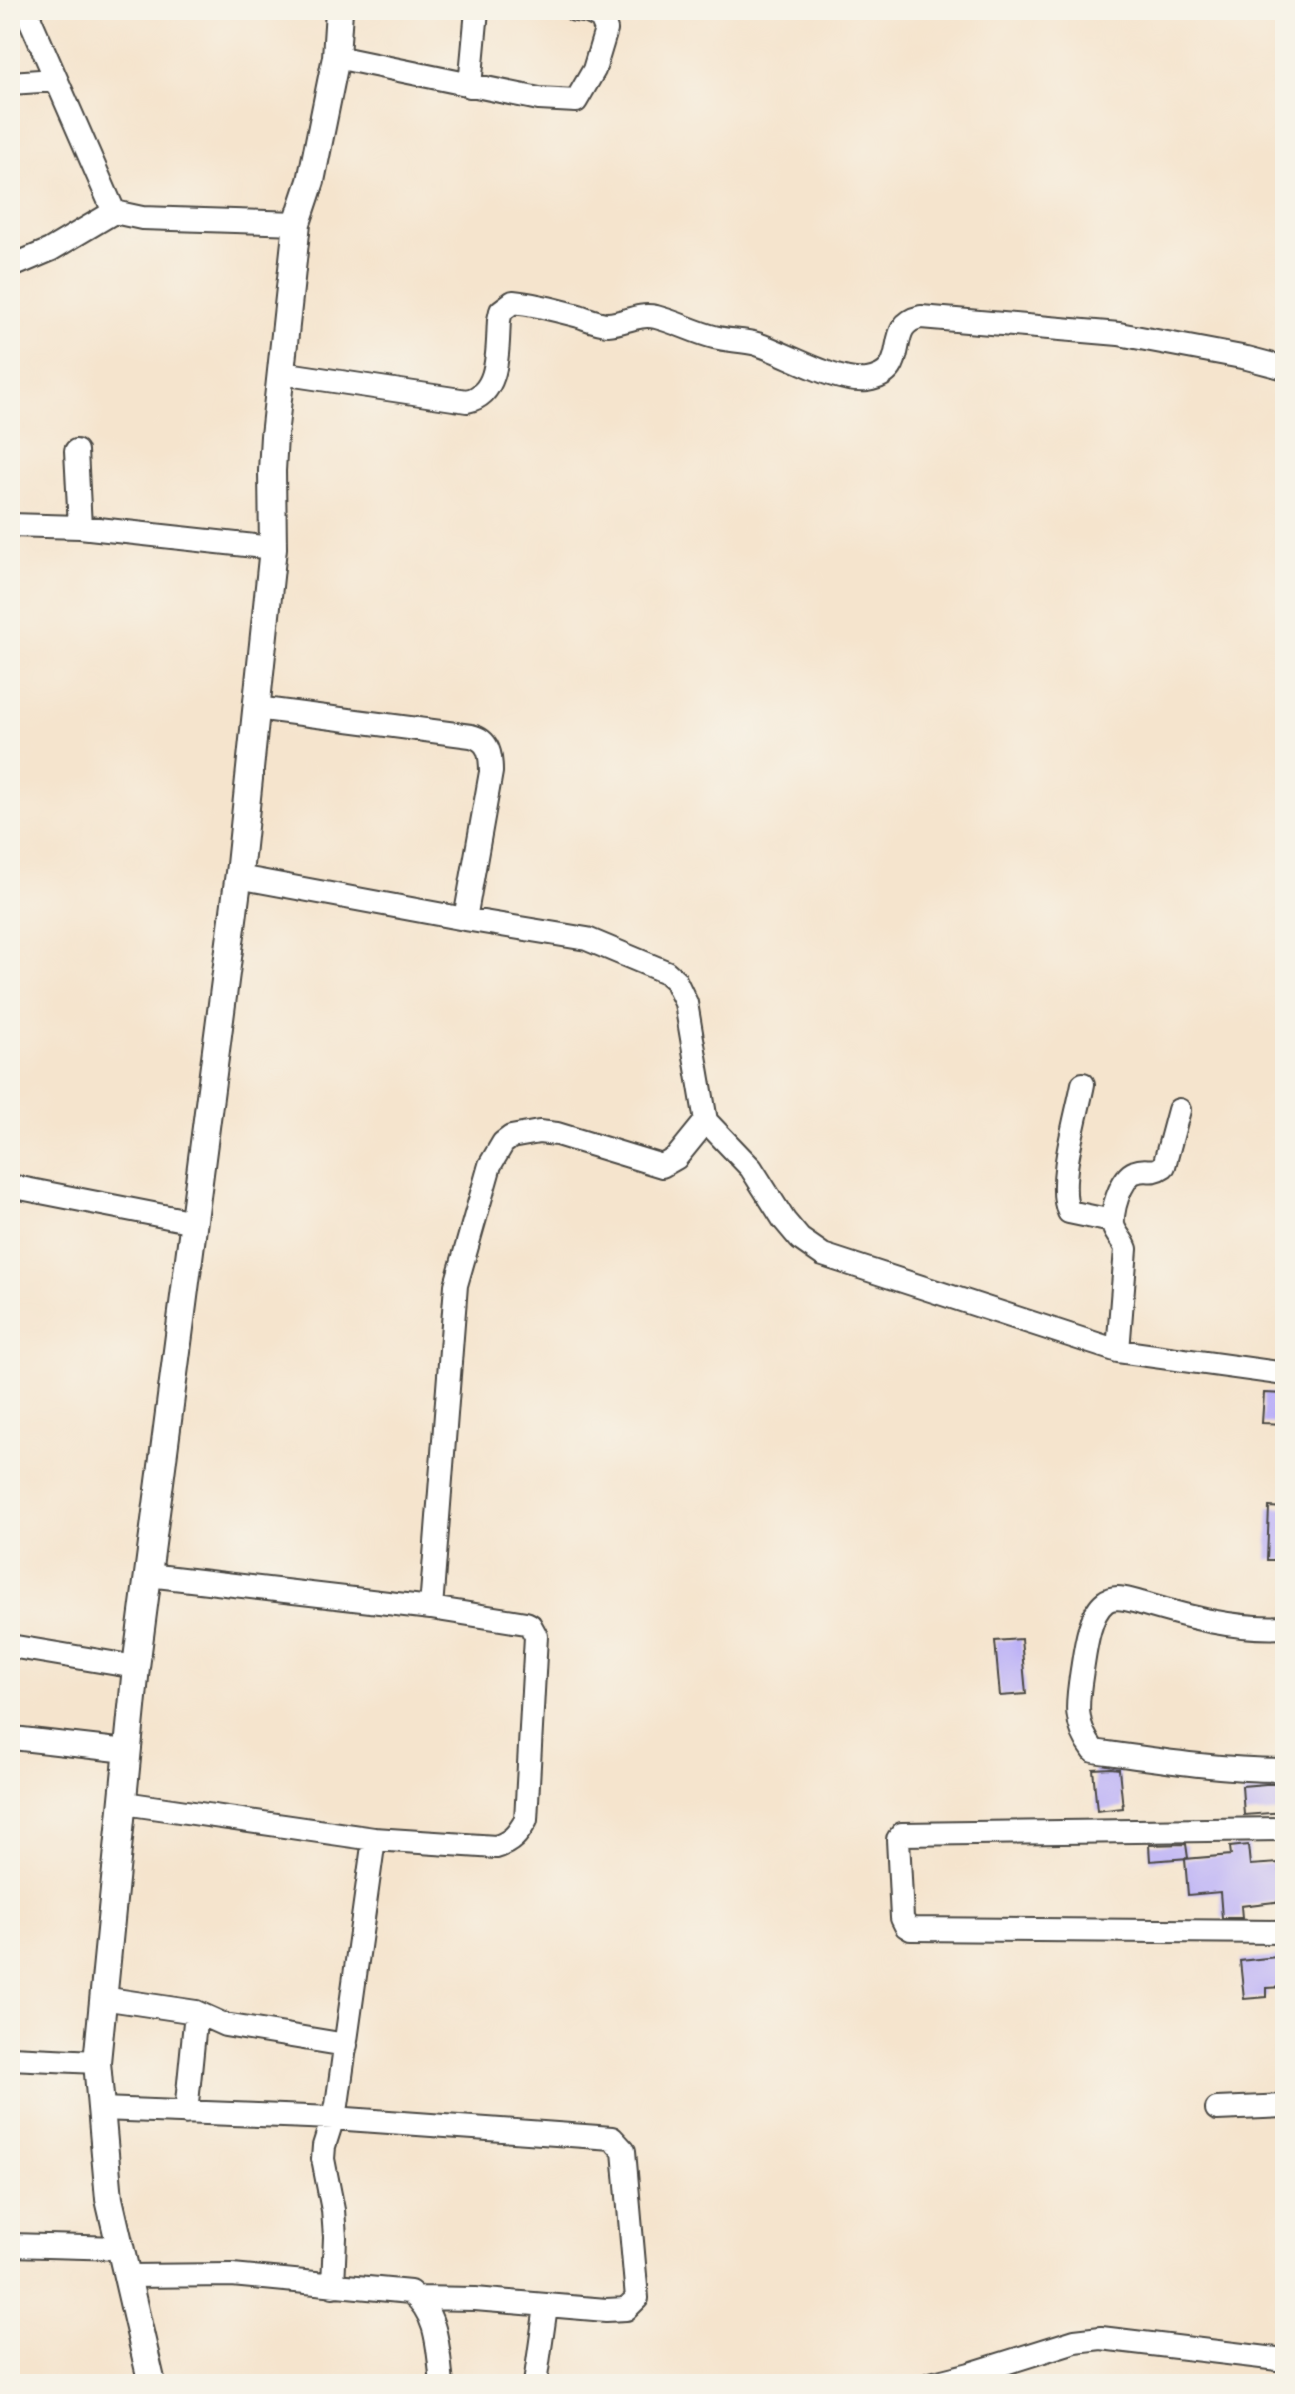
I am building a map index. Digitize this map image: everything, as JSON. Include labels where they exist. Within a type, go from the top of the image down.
[{"type":"street","points":[[26,10],[114,212]]},
{"type":"street","points":[[152,2384],[109,2199],[97,2062],[102,1998],[136,1667],[238,877],[273,548],[272,471],[297,223],[311,181],[336,57],[339,10]]},
{"type":"street","points":[[470,86],[477,10]]},
{"type":"street","points":[[336,57],[539,99],[576,101],[594,70],[606,30],[601,18],[575,10]]},
{"type":"street","points":[[10,83],[55,80]]},
{"type":"street","points":[[10,267],[50,250],[114,212],[142,218],[297,223]]},
{"type":"street","points":[[281,373],[473,400],[486,392],[493,377],[501,311],[513,302],[545,307],[605,324],[638,316],[659,318],[711,337],[752,342],[827,373],[857,381],[889,371],[903,329],[911,320],[921,317],[1119,334],[1285,368]]},
{"type":"street","points":[[76,451],[80,527]]},
{"type":"street","points":[[10,525],[80,527],[273,548]]},
{"type":"street","points":[[256,708],[478,737],[483,742],[491,756],[491,772],[465,919]]},
{"type":"street","points":[[238,877],[587,939],[666,972],[675,980],[686,1003],[706,1121],[751,1168],[800,1239],[823,1255],[1118,1351],[1285,1374]]},
{"type":"street","points":[[1083,1084],[1064,1183],[1066,1204],[1069,1212],[1112,1221]]},
{"type":"street","points":[[1118,1351],[1126,1249],[1112,1221],[1121,1185],[1135,1171],[1152,1172],[1164,1166],[1179,1110]]},
{"type":"street","points":[[431,1608],[456,1285],[490,1165],[503,1143],[511,1137],[539,1132],[557,1134],[662,1166],[676,1158],[706,1121]]},
{"type":"street","points":[[10,1186],[194,1222]]},
{"type":"street","points":[[124,1803],[374,1839],[496,1847],[508,1843],[526,1820],[536,1642],[533,1630],[526,1623],[431,1608],[148,1575]]},
{"type":"street","points":[[1285,1627],[1208,1622],[1128,1600],[1115,1598],[1106,1601],[1095,1615],[1087,1642],[1076,1710],[1087,1742],[1094,1751],[1176,1763],[1285,1770]]},
{"type":"street","points":[[10,1646],[136,1667]]},
{"type":"street","points":[[13,1738],[127,1751]]},
{"type":"street","points":[[1285,1829],[917,1833],[902,1834],[898,1839],[902,1918],[911,1929],[1285,1932]]},
{"type":"street","points":[[333,2286],[335,2237],[323,2159],[324,2146],[337,2105],[374,1839]]},
{"type":"street","points":[[102,1998],[196,2012],[225,2025],[346,2045]]},
{"type":"street","points":[[186,2113],[196,2012]]},
{"type":"street","points":[[10,2058],[97,2062]]},
{"type":"street","points":[[1217,2109],[1285,2106]]},
{"type":"street","points":[[101,2109],[333,2118],[612,2138],[624,2151],[637,2298],[626,2309],[417,2298]]},
{"type":"street","points":[[10,2245],[121,2248]]},
{"type":"street","points":[[127,2276],[232,2275],[410,2292],[417,2298],[436,2332],[442,2384]]},
{"type":"street","points":[[535,2384],[546,2306]]},
{"type":"street","points":[[930,2384],[1075,2341],[1101,2338],[1285,2360]]},
{"type":"building","points":[[1264,1393],[1285,1394],[1285,1424],[1262,1423]]},
{"type":"building","points":[[1269,1507],[1285,1508],[1285,1560],[1267,1560]]},
{"type":"building","points":[[1021,1639],[1026,1694],[1000,1696],[995,1641]]},
{"type":"building","points":[[1093,1769],[1119,1769],[1123,1808],[1097,1811]]},
{"type":"building","points":[[1285,1784],[1285,1812],[1244,1815],[1242,1786]]},
{"type":"building","points":[[1186,1844],[1188,1858],[1150,1861],[1149,1845]]},
{"type":"building","points":[[1248,1845],[1250,1865],[1279,1863],[1283,1901],[1241,1906],[1242,1918],[1222,1918],[1220,1892],[1188,1895],[1185,1859],[1231,1855],[1230,1847]]},
{"type":"building","points":[[1285,1956],[1285,1987],[1267,1988],[1267,1997],[1244,1999],[1240,1961]]}]
